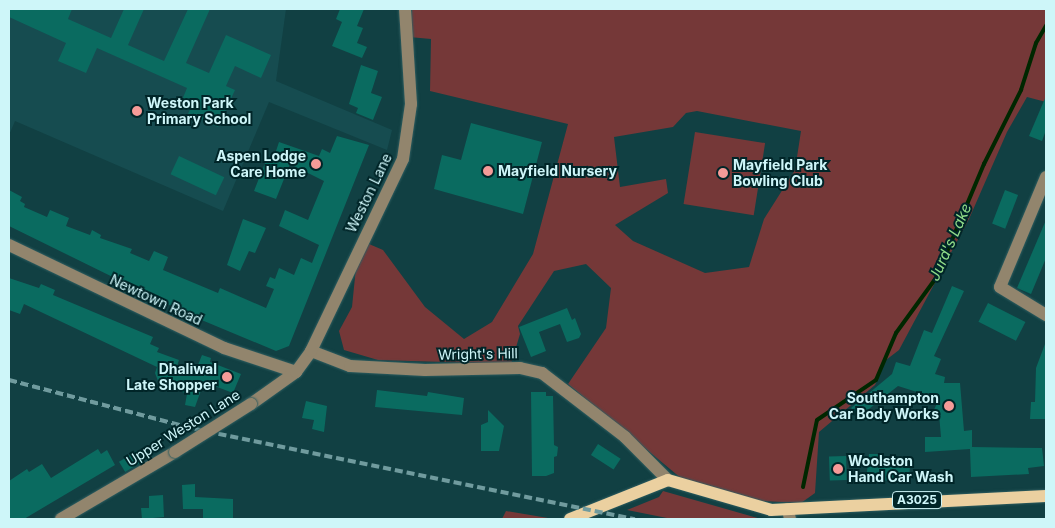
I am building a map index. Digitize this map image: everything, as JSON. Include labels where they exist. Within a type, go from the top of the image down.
[{"type":"main road","name":"A3025","points":[[668,480],[763,509],[789,514],[1046,496]]},
{"type":"main road","points":[[570,519],[668,480]]},
{"type":"street","name":"Weston Lane","points":[[311,351],[398,172],[406,147],[411,104],[405,9]]},
{"type":"street","points":[[1046,177],[1000,287],[1046,315]]},
{"type":"street","name":"Newtown Road","points":[[9,245],[224,348],[296,372]]},
{"type":"street","name":"Upper Weston Lane","points":[[61,519],[175,452],[251,404],[296,372],[311,351]]},
{"type":"street","name":"Wright's Hill","points":[[311,351],[350,366],[425,370],[520,368],[542,373],[625,437],[668,480]]},
{"type":"shaded area","name":"Weston Park Primary School","points":[[9,9],[286,9],[276,81],[392,130],[387,150],[269,102],[223,211],[15,121],[9,135]]},
{"type":"shaded area","points":[[412,9],[1046,9],[1046,102],[1027,97],[1007,132],[969,219],[899,350],[886,360],[875,385],[819,432],[815,493],[801,503],[761,501],[682,479],[568,384],[606,328],[611,288],[586,264],[554,271],[518,326],[520,334],[511,364],[378,360],[344,350],[339,331],[352,307],[356,267],[369,244],[383,250],[425,307],[464,339],[492,322],[533,254],[568,124],[430,91],[431,39],[409,37]],"holes":[[[697,111],[801,131],[795,170],[764,219],[749,267],[705,273],[633,241],[615,225],[668,193],[666,179],[620,187],[614,137],[673,127],[686,113]]]},
{"type":"shaded area","name":"Mayfield Park Bowling Club","points":[[695,132],[765,143],[754,215],[684,204]]},
{"type":"shaded area","points":[[663,491],[761,519],[672,519],[627,510],[659,497]]},
{"type":"shaded area","points":[[506,511],[548,518],[502,519]]},
{"type":"building","points":[[9,9],[72,9],[68,19],[111,38],[124,9],[144,9],[128,45],[164,61],[188,9],[210,9],[186,63],[209,73],[226,35],[271,55],[261,78],[235,66],[226,86],[235,90],[218,127],[188,114],[192,104],[182,100],[187,88],[97,48],[86,73],[58,61],[66,43],[9,17]]},
{"type":"building","points":[[340,9],[364,9],[357,26],[363,28],[357,43],[367,47],[362,58],[332,46],[342,22],[336,19]]},
{"type":"building","points":[[361,65],[378,71],[371,93],[382,97],[373,120],[356,113],[358,108],[349,104]]},
{"type":"building","points":[[1046,96],[1046,130],[1042,141],[1029,136]]},
{"type":"building","points":[[471,123],[542,142],[523,214],[434,189],[442,155],[461,160]]},
{"type":"building","points":[[337,136],[369,145],[289,346],[276,351],[192,316],[9,226],[9,190],[22,197],[20,201],[25,204],[24,207],[47,217],[50,210],[69,218],[66,226],[90,235],[92,230],[101,235],[100,238],[132,249],[130,253],[149,261],[154,251],[168,257],[163,270],[218,293],[220,288],[266,308],[274,289],[266,286],[270,277],[275,279],[279,268],[294,275],[301,258],[312,263],[319,245],[279,226],[285,210],[308,220],[324,181],[290,164],[276,199],[254,191],[267,158],[273,160],[279,142],[319,156],[322,149],[330,153]]},
{"type":"building","points":[[179,156],[224,177],[216,195],[171,174]]},
{"type":"building","points":[[1005,190],[1018,195],[1005,229],[992,224]]},
{"type":"building","points":[[243,219],[266,228],[255,253],[249,251],[240,271],[227,265]]},
{"type":"building","points":[[1046,220],[1046,258],[1031,294],[1017,288]]},
{"type":"building","points":[[9,278],[39,288],[41,284],[55,290],[53,295],[153,337],[150,344],[159,348],[157,352],[179,360],[177,366],[195,372],[202,355],[211,358],[210,362],[241,374],[233,393],[204,382],[195,407],[185,405],[187,394],[158,381],[155,373],[157,367],[24,304],[20,314],[9,310]]},
{"type":"building","points":[[952,286],[964,291],[934,356],[941,359],[935,374],[945,377],[944,383],[960,383],[964,431],[972,430],[972,447],[1042,448],[1044,466],[1028,468],[1029,474],[971,477],[970,449],[925,452],[925,437],[941,437],[939,414],[932,414],[939,399],[898,386],[860,416],[851,408],[892,374],[896,362],[910,366],[924,330],[932,333]]},
{"type":"building","points":[[988,303],[1025,322],[1016,341],[978,322]]},
{"type":"building","points":[[567,308],[572,320],[575,318],[581,334],[579,338],[567,342],[560,324],[539,332],[546,351],[531,357],[519,327]]},
{"type":"building","points":[[1045,344],[1046,419],[1030,419],[1031,402],[1035,402],[1036,368]]},
{"type":"building","points":[[377,390],[427,396],[428,392],[464,398],[462,415],[375,407]]},
{"type":"building","points":[[531,392],[546,392],[546,396],[553,396],[554,445],[558,447],[557,456],[554,457],[554,473],[546,476],[532,476]]},
{"type":"building","points":[[306,401],[327,406],[324,432],[312,429],[314,420],[302,418]]},
{"type":"building","points":[[488,410],[504,426],[499,451],[481,451],[481,425],[488,422]]},
{"type":"building","points":[[598,444],[621,459],[614,470],[591,455]]},
{"type":"building","points":[[98,449],[101,454],[107,450],[115,465],[24,519],[9,519],[9,481],[27,469],[29,472],[42,464],[51,478]]},
{"type":"building","points":[[137,451],[143,461],[125,472],[119,462]]},
{"type":"building","points":[[869,454],[881,454],[883,464],[910,465],[909,481],[866,480]]},
{"type":"building","name":"Woolston Hand Car Wash","points":[[846,456],[847,480],[830,481],[829,457]]},
{"type":"building","points":[[195,484],[195,497],[233,499],[233,519],[203,519],[203,509],[183,509],[182,485]]},
{"type":"building","points":[[163,495],[164,517],[142,519],[141,508],[149,508],[149,496]]},
{"type":"waterway","name":"Jurd's Lake","points":[[803,487],[817,420],[876,380],[896,333],[936,278],[984,164],[1021,90],[1036,43],[1046,26]]},
{"type":"railway","points":[[9,380],[195,429],[635,519]]},
{"type":"place","name":"Weston Park Primary School","points":[[137,111]]},
{"type":"place","name":"Aspen Lodge Care Home","points":[[316,164]]},
{"type":"place","name":"Mayfield Nursery","points":[[488,171]]},
{"type":"place","name":"Mayfield Park Bowling Club","points":[[723,173]]},
{"type":"place","name":"Dhaliwal Late Shopper","points":[[227,377]]},
{"type":"place","name":"Southampton Car Body Works","points":[[949,406]]},
{"type":"place","name":"Woolston Hand Car Wash","points":[[838,469]]}]
